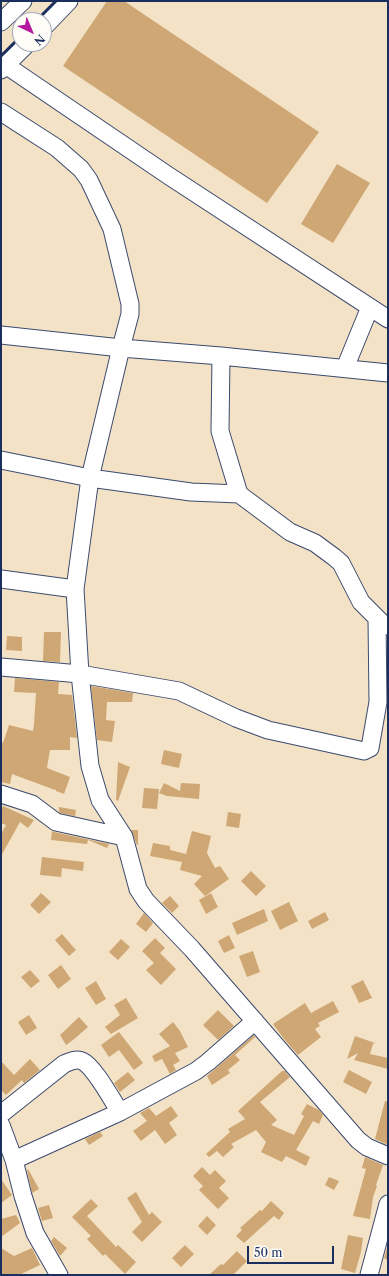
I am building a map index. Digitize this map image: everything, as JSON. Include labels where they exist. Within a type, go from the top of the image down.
[{"type":"street","points":[[1,22],[23,1]]},
{"type":"street","points":[[52,19],[69,1]]},
{"type":"street","points":[[18,52],[3,66],[388,319]]},
{"type":"street","points":[[1,112],[61,151],[81,169],[89,180],[112,229],[130,304],[130,314],[90,478],[75,589],[80,674],[90,766],[100,800],[124,837],[138,889],[146,900],[192,949],[358,1140],[367,1147],[388,1156]]},
{"type":"street","points":[[345,368],[370,307]]},
{"type":"street","points":[[1,335],[121,348],[222,356],[388,373]]},
{"type":"street","points":[[222,356],[220,431],[239,494]]},
{"type":"street","points":[[1,460],[90,478],[191,492],[239,494],[290,532],[315,543],[341,563],[361,602],[383,624],[378,702],[370,748],[364,751],[268,730],[236,718],[180,691],[80,674],[1,667]]},
{"type":"street","points":[[1,579],[75,589]]},
{"type":"street","points":[[1,794],[32,804],[56,822],[124,837]]},
{"type":"street","points":[[14,1160],[120,1112],[196,1071],[255,1021]]},
{"type":"street","points":[[1,1114],[64,1064],[81,1060],[90,1067],[120,1112]]},
{"type":"street","points":[[1,1125],[14,1160],[36,1233],[59,1275]]},
{"type":"street","points":[[369,1275],[388,1204]]},
{"type":"building","points":[[107,1],[124,1],[319,132],[267,203],[63,66]]},
{"type":"building","points":[[337,164],[370,183],[333,243],[301,224]]},
{"type":"building","points":[[44,632],[61,632],[60,662],[43,661]]},
{"type":"building","points":[[7,636],[22,637],[22,651],[6,650]]},
{"type":"building","points":[[15,678],[59,682],[58,694],[72,695],[77,738],[70,737],[70,750],[50,750],[47,768],[70,777],[64,794],[56,791],[56,789],[55,790],[12,774],[10,784],[1,782],[1,742],[3,743],[9,725],[33,731],[34,724],[36,693],[14,692]]},
{"type":"building","points":[[91,686],[133,693],[132,702],[107,702],[106,720],[115,721],[112,742],[97,740]]},
{"type":"building","points":[[164,750],[182,754],[179,768],[161,764]]},
{"type":"building","points":[[118,762],[130,767],[118,801],[116,800]]},
{"type":"building","points":[[164,783],[180,791],[181,783],[200,784],[199,799],[167,796],[159,793]]},
{"type":"building","points":[[144,788],[159,789],[157,809],[142,808]]},
{"type":"building","points":[[3,806],[34,820],[28,828],[20,822],[1,856],[1,834],[6,825],[1,823],[1,811]]},
{"type":"building","points":[[59,807],[76,810],[75,816],[60,813]]},
{"type":"building","points":[[228,812],[241,814],[239,828],[226,826]]},
{"type":"building","points":[[131,830],[138,830],[138,845],[137,845]]},
{"type":"building","points":[[52,831],[109,844],[107,848],[88,840],[87,844],[51,840]]},
{"type":"building","points":[[192,831],[211,836],[207,853],[215,868],[220,866],[229,879],[205,896],[194,884],[202,876],[180,870],[182,862],[150,856],[153,843],[170,846],[170,850],[186,854]]},
{"type":"building","points":[[42,857],[84,862],[83,871],[62,868],[61,877],[40,875]]},
{"type":"building","points":[[251,871],[266,886],[256,896],[241,881]]},
{"type":"building","points":[[41,893],[51,902],[39,914],[30,905]]},
{"type":"building","points":[[211,893],[218,907],[206,914],[199,900]]},
{"type":"building","points":[[170,896],[179,906],[172,913],[162,903]]},
{"type":"building","points":[[289,902],[298,921],[280,930],[271,911]]},
{"type":"building","points":[[264,909],[268,921],[237,935],[232,923]]},
{"type":"building","points":[[325,912],[329,920],[312,929],[308,921]]},
{"type":"building","points":[[144,913],[153,923],[146,932],[136,924]]},
{"type":"building","points":[[62,934],[76,950],[69,956],[55,940]]},
{"type":"building","points":[[229,935],[235,948],[224,953],[218,941]]},
{"type":"building","points":[[155,938],[165,948],[160,953],[176,969],[161,985],[146,970],[154,963],[142,951]]},
{"type":"building","points":[[121,939],[130,947],[118,960],[109,952]]},
{"type":"building","points":[[253,951],[260,972],[247,977],[239,956]]},
{"type":"building","points":[[61,965],[71,979],[58,989],[48,975]]},
{"type":"building","points":[[30,970],[40,981],[31,988],[21,977]]},
{"type":"building","points":[[363,980],[372,998],[359,1003],[351,986]]},
{"type":"building","points":[[96,981],[106,999],[96,1005],[85,988]]},
{"type":"building","points":[[126,998],[138,1018],[111,1034],[105,1027],[120,1015],[114,1005]]},
{"type":"building","points":[[333,1001],[339,1012],[318,1023],[320,1026],[315,1029],[321,1037],[298,1055],[273,1024],[305,1003],[311,1013]]},
{"type":"building","points":[[218,1010],[234,1026],[218,1040],[203,1025]]},
{"type":"building","points":[[29,1015],[37,1028],[26,1035],[18,1022]]},
{"type":"building","points":[[79,1017],[88,1027],[66,1045],[60,1035]]},
{"type":"building","points":[[173,1022],[180,1031],[188,1047],[175,1053],[180,1061],[173,1065],[176,1070],[170,1074],[162,1059],[155,1062],[152,1056],[170,1046],[159,1034]]},
{"type":"building","points":[[119,1032],[143,1063],[134,1070],[119,1050],[109,1057],[101,1045]]},
{"type":"building","points":[[254,1035],[255,1037],[235,1055],[240,1060],[228,1070],[230,1073],[212,1085],[207,1076]]},
{"type":"building","points":[[355,1036],[375,1043],[373,1044],[370,1054],[388,1058],[388,1069],[354,1060],[358,1053],[347,1059]]},
{"type":"building","points":[[30,1059],[40,1070],[24,1083],[22,1080],[6,1095],[1,1090],[1,1061],[14,1075]]},
{"type":"building","points":[[349,1070],[372,1082],[366,1094],[343,1082]]},
{"type":"building","points":[[282,1071],[285,1071],[290,1077],[260,1102],[277,1120],[271,1125],[294,1135],[304,1116],[301,1114],[307,1104],[319,1110],[323,1115],[319,1124],[313,1121],[296,1150],[310,1157],[306,1166],[286,1156],[282,1162],[261,1152],[266,1142],[256,1130],[231,1144],[234,1147],[223,1157],[217,1151],[209,1157],[206,1154],[230,1132],[228,1129],[245,1119],[238,1111]]},
{"type":"building","points":[[128,1072],[135,1080],[120,1092],[114,1083]]},
{"type":"building","points":[[385,1101],[388,1102],[388,1145],[375,1139]]},
{"type":"building","points":[[171,1106],[178,1116],[169,1123],[177,1135],[165,1144],[155,1130],[141,1141],[133,1131],[147,1121],[140,1113],[149,1108],[156,1116]]},
{"type":"building","points":[[100,1132],[103,1136],[89,1145],[85,1139]]},
{"type":"building","points":[[365,1157],[383,1165],[373,1197],[370,1219],[353,1216],[366,1169],[362,1168]]},
{"type":"building","points":[[202,1167],[210,1175],[215,1170],[226,1181],[219,1188],[229,1198],[218,1209],[199,1190],[203,1186],[193,1176]]},
{"type":"building","points":[[28,1169],[39,1189],[32,1193],[27,1170]]},
{"type":"building","points":[[329,1177],[339,1181],[334,1190],[325,1185]]},
{"type":"building","points":[[1,1179],[12,1195],[1,1203]]},
{"type":"building","points":[[136,1192],[149,1215],[152,1212],[162,1222],[142,1242],[132,1232],[142,1222],[127,1198]]},
{"type":"building","points":[[91,1199],[98,1206],[87,1216],[116,1247],[118,1245],[136,1262],[125,1274],[105,1254],[103,1256],[87,1239],[91,1236],[72,1217]]},
{"type":"building","points":[[271,1201],[284,1213],[279,1220],[274,1216],[244,1243],[236,1236],[242,1230],[240,1228],[260,1210],[262,1211]]},
{"type":"building","points":[[49,1205],[53,1218],[42,1221],[38,1208]]},
{"type":"building","points":[[16,1215],[20,1223],[1,1237],[1,1219]]},
{"type":"building","points":[[207,1216],[216,1225],[207,1235],[198,1226]]},
{"type":"building","points":[[348,1235],[363,1238],[355,1273],[341,1269]]},
{"type":"building","points":[[54,1237],[67,1248],[60,1256],[51,1241]]},
{"type":"building","points":[[185,1245],[194,1254],[181,1267],[172,1258]]},
{"type":"building","points":[[1,1248],[14,1256],[32,1248],[40,1265],[19,1275],[1,1275]]},
{"type":"building","points":[[387,1248],[388,1249],[388,1260],[384,1258]]},
{"type":"building","points":[[237,1251],[247,1261],[233,1275],[209,1275],[221,1264],[223,1265]]},
{"type":"railway","points":[[45,12],[56,1]]},
{"type":"railway","points":[[1,56],[12,45]]}]
